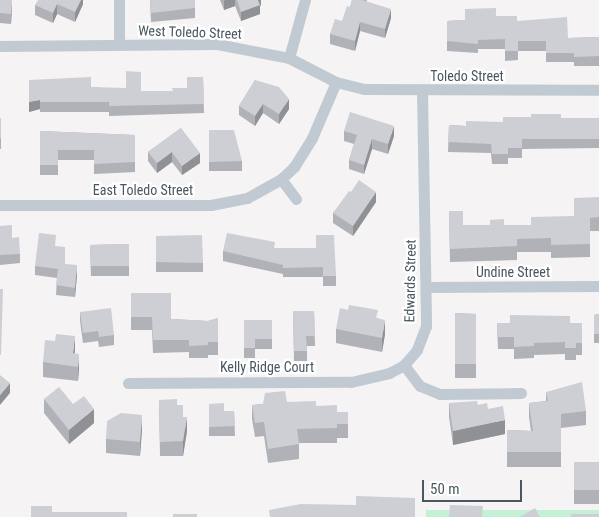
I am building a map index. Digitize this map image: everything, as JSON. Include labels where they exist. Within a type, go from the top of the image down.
[{"type":"street","name":"West Toledo Street","points":[[119,0],[119,45]]},
{"type":"street","points":[[289,58],[305,0]]},
{"type":"street","name":"West Toledo Street","points":[[0,46],[217,44],[289,58],[336,82]]},
{"type":"street","name":"Toledo Street","points":[[336,82],[364,89],[422,91],[599,90]]},
{"type":"street","name":"East Toledo Street","points":[[0,205],[218,205],[247,198],[281,179],[294,166],[312,138],[336,82]]},
{"type":"street","name":"Edwards Street","points":[[404,365],[422,341],[427,287],[422,91]]},
{"type":"street","points":[[281,179],[296,199]]},
{"type":"street","name":"Undine Street","points":[[427,287],[599,286]]},
{"type":"street","points":[[404,365],[420,386],[440,394],[521,393]]},
{"type":"street","name":"Kelly Ridge Court","points":[[128,383],[351,382],[374,378],[404,365]]},
{"type":"green space","points":[[426,510],[599,510],[599,517],[426,517]]},
{"type":"building","points":[[0,0],[12,0],[11,14],[0,13]]},
{"type":"building","points":[[38,0],[81,0],[75,12],[57,4],[53,13],[35,5]]},
{"type":"building","points":[[150,0],[195,0],[195,8],[151,13]]},
{"type":"building","points":[[237,0],[258,0],[260,5],[241,12]]},
{"type":"building","points":[[352,0],[362,0],[391,9],[385,29],[360,22],[355,41],[330,34],[335,19],[342,21],[347,6],[350,7]]},
{"type":"building","points":[[496,8],[496,16],[517,16],[517,21],[567,17],[568,38],[599,37],[599,56],[574,57],[574,53],[546,53],[546,41],[518,41],[518,51],[505,51],[505,39],[478,40],[478,44],[447,41],[447,21],[465,20],[465,9]]},
{"type":"building","points":[[126,71],[141,72],[141,91],[173,91],[172,88],[187,88],[187,77],[203,77],[204,104],[109,106],[109,102],[40,102],[40,100],[29,102],[29,80],[91,77],[91,87],[126,88]]},
{"type":"building","points":[[255,80],[279,87],[289,99],[279,114],[263,104],[255,116],[239,106]]},
{"type":"building","points":[[350,112],[394,126],[388,144],[372,139],[364,165],[349,160],[357,135],[344,131]]},
{"type":"building","points":[[531,114],[561,114],[561,118],[599,118],[599,139],[522,139],[522,148],[508,148],[508,154],[492,154],[491,144],[448,142],[449,125],[466,126],[466,121],[503,122],[503,117],[531,117]]},
{"type":"building","points":[[1,118],[1,138],[0,138]]},
{"type":"building","points":[[181,128],[200,153],[182,166],[172,152],[157,163],[148,152]]},
{"type":"building","points":[[209,130],[234,130],[242,161],[209,162]]},
{"type":"building","points":[[40,131],[135,135],[135,162],[94,164],[94,150],[58,150],[58,165],[40,165]]},
{"type":"building","points":[[359,180],[376,192],[353,226],[333,213]]},
{"type":"building","points":[[599,197],[599,217],[590,218],[590,244],[551,245],[551,238],[517,239],[517,246],[450,249],[449,211],[463,211],[463,225],[490,225],[490,220],[504,219],[504,225],[531,225],[531,217],[574,216],[574,198]]},
{"type":"building","points":[[12,225],[12,238],[19,237],[20,254],[0,255],[0,226]]},
{"type":"building","points":[[39,233],[56,235],[55,246],[65,247],[65,264],[77,265],[75,288],[56,285],[58,269],[35,266]]},
{"type":"building","points":[[227,233],[275,242],[274,248],[316,248],[316,235],[334,235],[336,276],[323,276],[323,267],[283,268],[283,265],[223,251]]},
{"type":"building","points":[[202,235],[203,263],[156,262],[156,236]]},
{"type":"building","points":[[129,244],[129,266],[91,266],[90,245]]},
{"type":"building","points":[[0,289],[3,289],[1,355],[0,355]]},
{"type":"building","points":[[131,293],[171,293],[171,319],[208,321],[218,318],[218,342],[208,342],[208,345],[189,346],[189,340],[153,340],[152,317],[131,317]]},
{"type":"building","points":[[349,305],[378,310],[376,318],[385,320],[382,338],[336,329],[340,308],[348,310]]},
{"type":"building","points":[[111,308],[114,335],[99,337],[98,331],[83,333],[80,312]]},
{"type":"building","points":[[293,311],[314,311],[315,336],[306,336],[307,351],[294,351]]},
{"type":"building","points":[[455,313],[476,314],[476,364],[455,364]]},
{"type":"building","points":[[599,314],[599,334],[594,334],[594,315]]},
{"type":"building","points":[[510,315],[570,316],[570,323],[582,323],[582,343],[576,343],[576,348],[565,348],[565,342],[534,343],[534,346],[514,347],[514,337],[498,337],[497,323],[510,323]]},
{"type":"building","points":[[244,320],[272,320],[272,339],[255,339],[255,348],[244,348]]},
{"type":"building","points":[[56,334],[75,336],[73,353],[79,354],[78,367],[43,362],[45,340],[55,341]]},
{"type":"building","points":[[0,375],[10,383],[0,395]]},
{"type":"building","points":[[582,382],[586,411],[561,414],[561,452],[507,452],[507,430],[533,431],[529,403],[548,401],[546,392]]},
{"type":"building","points":[[59,387],[73,404],[84,396],[94,409],[69,430],[44,399]]},
{"type":"building","points":[[285,391],[287,402],[316,401],[316,406],[337,405],[337,412],[348,412],[348,424],[337,424],[337,428],[297,429],[299,444],[268,449],[264,422],[255,423],[252,405],[263,404],[265,393]]},
{"type":"building","points":[[177,399],[177,405],[183,405],[183,417],[187,417],[183,441],[160,442],[159,400]]},
{"type":"building","points":[[477,401],[478,405],[487,403],[488,409],[503,406],[505,420],[453,431],[449,403]]},
{"type":"building","points":[[224,403],[224,411],[234,411],[235,426],[209,427],[209,404]]},
{"type":"building","points":[[121,413],[142,415],[140,442],[106,439],[107,421]]},
{"type":"building","points":[[574,462],[599,462],[599,490],[574,490]]},
{"type":"building","points":[[356,496],[415,498],[415,517],[270,517],[269,510],[301,504],[356,505]]},
{"type":"building","points":[[450,505],[483,506],[482,517],[449,517]]},
{"type":"building","points":[[31,506],[52,506],[52,512],[127,512],[127,517],[31,517]]},
{"type":"building","points":[[535,508],[540,517],[520,517]]},
{"type":"building","points":[[173,514],[197,514],[197,517],[173,517]]},
{"type":"building","points":[[571,514],[599,514],[599,517],[571,517]]}]
